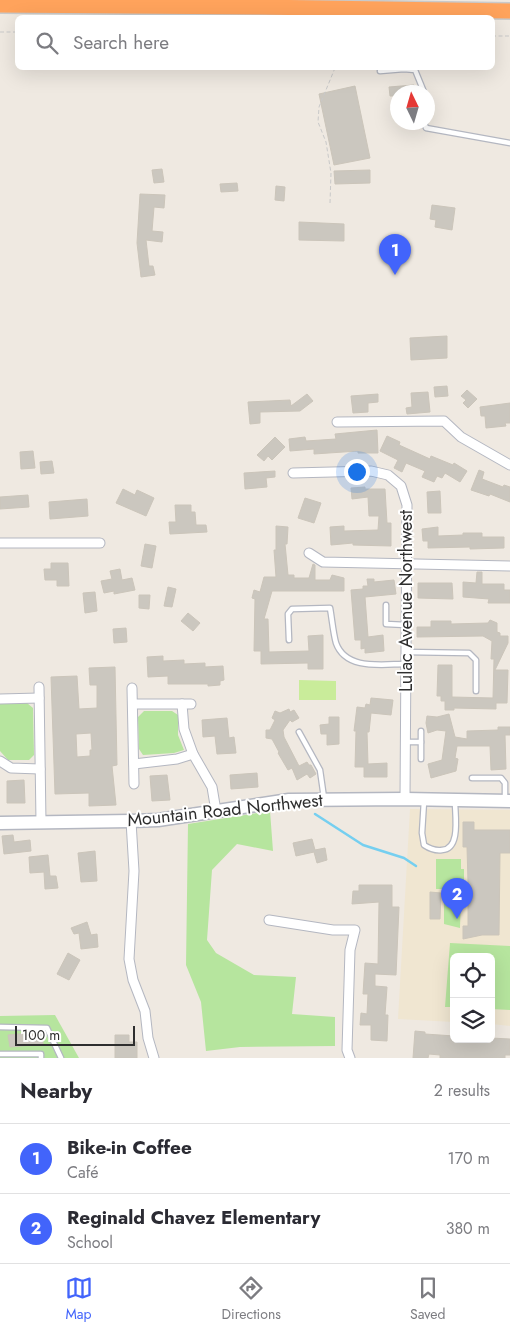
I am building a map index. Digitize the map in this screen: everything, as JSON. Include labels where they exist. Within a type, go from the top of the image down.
[{"type":"highway","points":[[0,5],[258,6],[510,11]]},
{"type":"street","points":[[337,422],[444,421],[461,437],[510,466]]},
{"type":"street","name":"Lulac Avenue Northwest","points":[[293,473],[371,470],[388,475],[401,486],[407,505],[405,799]]},
{"type":"street","points":[[0,544],[100,543]]},
{"type":"street","points":[[309,553],[323,562],[510,566]]},
{"type":"street","points":[[39,687],[41,822]]},
{"type":"street","points":[[132,688],[134,784]]},
{"type":"street","points":[[0,699],[40,698]]},
{"type":"street","points":[[133,704],[187,704],[184,729],[193,754],[212,787],[216,811]]},
{"type":"street","points":[[134,764],[177,759],[193,754]]},
{"type":"street","points":[[0,761],[11,768],[40,769]]},
{"type":"street","name":"Mountain Road Northwest","points":[[0,823],[158,820],[289,800],[405,799],[508,801]]},
{"type":"street","points":[[131,822],[134,870],[129,959],[133,980],[145,1011],[148,1038],[154,1058]]},
{"type":"street","points":[[269,920],[333,930],[355,930],[350,950],[347,1050],[350,1058]]},
{"type":"lane","points":[[380,71],[392,70]]},
{"type":"lane","points":[[415,70],[421,85]]},
{"type":"lane","points":[[435,130],[510,143]]},
{"type":"lane","points":[[386,605],[386,624],[406,624]]},
{"type":"lane","points":[[289,640],[288,614],[292,609],[330,608],[336,643],[348,659],[360,663],[406,664]]},
{"type":"lane","points":[[406,652],[469,653],[476,660],[476,691]]},
{"type":"lane","points":[[299,732],[320,770],[324,799]]},
{"type":"lane","points":[[421,732],[421,759]]},
{"type":"lane","points":[[405,742],[421,742]]},
{"type":"lane","points":[[472,778],[501,778],[505,783],[508,801]]},
{"type":"lane","points":[[424,800],[422,833],[424,845],[429,849],[439,850],[448,850],[452,846],[455,837],[455,800]]},
{"type":"lane","points":[[0,1027],[47,1028],[61,1058]]},
{"type":"lane","points":[[0,1054],[40,1054],[41,1058]]},
{"type":"path","points":[[0,32],[15,32]]},
{"type":"path","points":[[495,36],[510,36]]},
{"type":"path","points":[[330,202],[331,173],[326,142],[318,122],[319,107],[334,70]]},
{"type":"shaded area","points":[[410,809],[510,810],[510,1026],[495,1024],[495,953],[450,953],[450,1022],[398,1019]]},
{"type":"green space","points":[[299,680],[336,681],[336,700],[299,700]]},
{"type":"green space","points":[[27,703],[33,708],[34,755],[29,760],[8,760],[0,751],[0,704]]},
{"type":"green space","points":[[144,711],[172,711],[178,715],[178,735],[184,750],[174,753],[143,755],[139,749],[138,717]]},
{"type":"green space","points":[[270,811],[273,851],[237,844],[212,870],[207,940],[216,953],[254,975],[296,977],[292,1014],[335,1017],[335,1046],[240,1047],[206,1051],[201,1002],[186,965],[188,824]]},
{"type":"green space","points":[[436,859],[461,859],[461,869],[464,869],[464,885],[461,886],[461,889],[436,889]]},
{"type":"green space","points":[[445,895],[461,895],[460,928],[444,924]]},
{"type":"green space","points":[[450,943],[510,946],[510,1010],[495,1009],[495,953],[450,953],[450,1007],[445,1007]]},
{"type":"green space","points":[[55,1015],[79,1058],[0,1058],[0,1016]]},
{"type":"building","points":[[355,86],[370,158],[334,165],[319,94]]},
{"type":"building","points":[[162,169],[164,182],[154,183],[152,170]]},
{"type":"building","points":[[370,170],[370,183],[335,184],[334,171]]},
{"type":"building","points":[[237,183],[238,191],[221,192],[220,184]]},
{"type":"building","points":[[276,186],[285,187],[284,201],[275,200]]},
{"type":"building","points":[[140,194],[165,195],[164,208],[154,207],[152,231],[163,232],[162,242],[146,240],[149,266],[153,266],[155,275],[141,277],[137,243]]},
{"type":"building","points":[[432,205],[455,208],[452,230],[435,227],[436,220],[430,219]]},
{"type":"building","points":[[299,222],[344,224],[344,241],[299,240]]},
{"type":"building","points":[[447,336],[447,358],[411,360],[410,338]]},
{"type":"building","points":[[447,386],[448,396],[435,397],[434,387]]},
{"type":"building","points":[[467,390],[477,399],[468,408],[463,403],[466,400],[461,396]]},
{"type":"building","points":[[428,392],[430,412],[407,414],[406,408],[412,407],[411,393]]},
{"type":"building","points":[[307,394],[313,401],[300,411],[260,412],[260,423],[250,424],[248,402],[290,400],[291,406]]},
{"type":"building","points":[[378,394],[378,402],[368,403],[368,412],[353,413],[351,396]]},
{"type":"building","points":[[510,403],[510,423],[505,423],[506,426],[486,428],[485,416],[481,416],[480,407]]},
{"type":"building","points":[[377,430],[378,453],[358,453],[358,451],[314,454],[314,449],[290,451],[289,439],[305,437],[306,441],[336,439],[335,434]]},
{"type":"building","points":[[387,436],[400,442],[399,445],[430,459],[431,456],[453,465],[454,463],[467,471],[460,482],[445,473],[442,478],[437,476],[434,482],[422,477],[425,471],[406,463],[402,472],[394,468],[398,460],[380,451]]},
{"type":"building","points":[[275,437],[285,447],[272,460],[268,456],[264,461],[257,455]]},
{"type":"building","points":[[33,451],[35,468],[21,469],[20,452]]},
{"type":"building","points":[[52,461],[54,473],[41,474],[40,462]]},
{"type":"building","points":[[479,470],[484,472],[482,479],[503,487],[504,485],[510,487],[510,502],[490,494],[489,496],[471,490]]},
{"type":"building","points":[[275,471],[275,477],[266,478],[267,487],[245,489],[244,473]]},
{"type":"building","points":[[365,487],[365,489],[385,489],[387,523],[391,523],[391,546],[353,545],[353,543],[331,545],[330,527],[344,526],[344,531],[378,530],[379,516],[369,516],[368,497],[352,499],[351,488]]},
{"type":"building","points":[[123,489],[135,495],[137,490],[154,498],[146,516],[116,503]]},
{"type":"building","points":[[440,491],[441,513],[428,513],[427,492]]},
{"type":"building","points":[[28,495],[29,507],[0,509],[0,497]]},
{"type":"building","points":[[305,498],[321,503],[314,523],[298,518]]},
{"type":"building","points":[[87,499],[88,516],[50,519],[49,502]]},
{"type":"building","points":[[175,505],[191,505],[191,512],[195,512],[196,525],[206,525],[207,532],[170,534],[169,522],[176,522]]},
{"type":"building","points":[[276,526],[288,527],[287,544],[285,544],[288,575],[294,575],[294,578],[309,578],[313,564],[315,565],[315,580],[330,580],[332,575],[344,578],[344,591],[272,591],[264,619],[268,619],[269,652],[309,651],[308,636],[323,635],[323,669],[308,669],[308,663],[261,664],[261,651],[254,651],[255,599],[252,598],[254,590],[260,592],[264,577],[276,577],[274,550],[276,550]]},
{"type":"building","points":[[438,527],[438,536],[482,533],[482,537],[504,537],[504,548],[428,548],[428,541],[423,541],[422,529]]},
{"type":"building","points":[[145,544],[156,546],[152,568],[141,566]]},
{"type":"building","points":[[51,563],[68,563],[69,586],[57,586],[57,580],[45,580],[44,569],[51,569]]},
{"type":"building","points":[[120,569],[122,580],[132,578],[135,590],[114,594],[114,591],[104,593],[101,581],[112,579],[110,571]]},
{"type":"building","points":[[477,572],[482,572],[482,584],[504,584],[504,590],[510,590],[510,603],[488,603],[489,599],[463,597],[463,582],[476,583]]},
{"type":"building","points":[[367,579],[374,579],[374,582],[394,580],[396,594],[365,597],[368,637],[383,635],[384,651],[365,653],[365,648],[361,649],[361,640],[355,640],[351,590],[363,589],[363,586],[368,586]]},
{"type":"building","points":[[418,583],[452,583],[453,599],[418,598]]},
{"type":"building","points":[[168,587],[176,589],[172,607],[164,606]]},
{"type":"building","points":[[95,592],[97,611],[85,613],[83,593]]},
{"type":"building","points":[[139,595],[150,595],[149,609],[139,608]]},
{"type":"building","points":[[188,613],[200,623],[193,631],[181,621]]},
{"type":"building","points":[[490,620],[497,623],[497,632],[500,633],[500,636],[508,636],[508,643],[495,670],[508,670],[507,703],[496,703],[496,709],[454,708],[454,710],[445,710],[445,701],[441,701],[441,696],[437,696],[438,665],[452,665],[452,697],[493,698],[494,659],[491,659],[492,641],[483,636],[417,637],[417,627],[431,627],[431,621],[451,621],[451,624],[488,623]]},
{"type":"building","points":[[126,628],[127,642],[114,643],[113,629]]},
{"type":"building","points":[[163,656],[163,661],[184,660],[184,664],[205,663],[205,667],[223,666],[224,680],[220,681],[220,685],[208,686],[208,684],[168,684],[168,676],[148,677],[147,657]]},
{"type":"building","points":[[115,667],[117,765],[112,766],[116,805],[89,806],[89,793],[55,794],[51,677],[77,676],[79,709],[97,708],[97,685],[90,685],[89,668]],"holes":[[[91,733],[92,750],[90,750],[90,756],[77,757],[76,734]]]},
{"type":"building","points":[[371,698],[393,700],[391,715],[371,713],[369,732],[367,732],[368,764],[387,763],[387,777],[364,777],[364,767],[355,767],[356,731],[354,731],[357,707],[365,708],[366,704],[370,705]]},
{"type":"building","points":[[289,709],[290,712],[294,710],[299,718],[292,722],[290,720],[283,730],[284,737],[299,766],[307,762],[311,765],[316,774],[310,778],[307,774],[297,780],[292,768],[288,770],[272,739],[266,738],[266,730],[270,730],[275,720],[272,718],[275,711],[280,713]]},
{"type":"building","points":[[449,714],[455,737],[467,739],[467,731],[498,730],[498,727],[510,727],[510,735],[505,735],[506,769],[491,770],[490,746],[457,746],[455,758],[458,759],[456,771],[431,778],[428,764],[442,760],[446,731],[437,730],[428,733],[427,716],[437,717]]},
{"type":"building","points":[[329,717],[339,717],[339,744],[327,745],[327,734],[321,734],[320,725],[329,724]]},
{"type":"building","points":[[227,718],[229,738],[234,737],[236,753],[217,754],[215,736],[203,737],[202,720]]},
{"type":"building","points":[[257,773],[258,787],[231,789],[230,775]]},
{"type":"building","points":[[167,775],[170,800],[152,801],[150,776]]},
{"type":"building","points":[[24,780],[25,803],[7,803],[7,781]]},
{"type":"building","points":[[463,822],[474,822],[474,830],[510,830],[510,853],[500,853],[499,935],[482,935],[463,939],[463,926],[468,926],[468,882],[467,847],[463,847]]},
{"type":"building","points":[[13,835],[14,842],[30,840],[31,851],[4,854],[2,836]]},
{"type":"building","points":[[312,839],[315,850],[325,848],[327,860],[317,863],[314,852],[296,856],[293,843]]},
{"type":"building","points":[[95,851],[97,881],[81,882],[78,853]]},
{"type":"building","points":[[48,855],[50,876],[56,876],[58,888],[45,889],[44,872],[30,873],[29,857]]},
{"type":"building","points":[[359,885],[392,885],[392,907],[399,907],[396,975],[375,974],[375,986],[387,987],[385,1015],[388,1015],[387,1041],[371,1040],[371,1025],[360,1025],[361,1013],[367,1014],[368,994],[363,994],[365,963],[378,964],[379,902],[352,904],[353,891],[359,891]]},
{"type":"building","points":[[430,892],[441,893],[440,919],[430,919]]},
{"type":"building","points":[[87,922],[91,935],[97,934],[98,947],[81,949],[79,933],[74,934],[71,928]]},
{"type":"building","points":[[68,953],[80,960],[69,980],[57,974]]},
{"type":"building","points":[[415,1031],[425,1032],[425,1034],[450,1036],[450,1043],[495,1043],[495,1038],[510,1039],[510,1055],[505,1055],[505,1058],[440,1058],[440,1055],[429,1054],[428,1058],[413,1058]]},
{"type":"building","points":[[42,1032],[43,1044],[10,1047],[8,1035]]},
{"type":"building","points":[[115,1035],[129,1035],[129,1042],[137,1042],[137,1058],[115,1058]]},
{"type":"waterway","points":[[315,814],[363,845],[404,858],[416,866]]},
{"type":"place","name":"Bike-in Coffee","points":[[395,275]]},
{"type":"place","name":"Reginald Chavez Elementary","points":[[457,919]]}]
